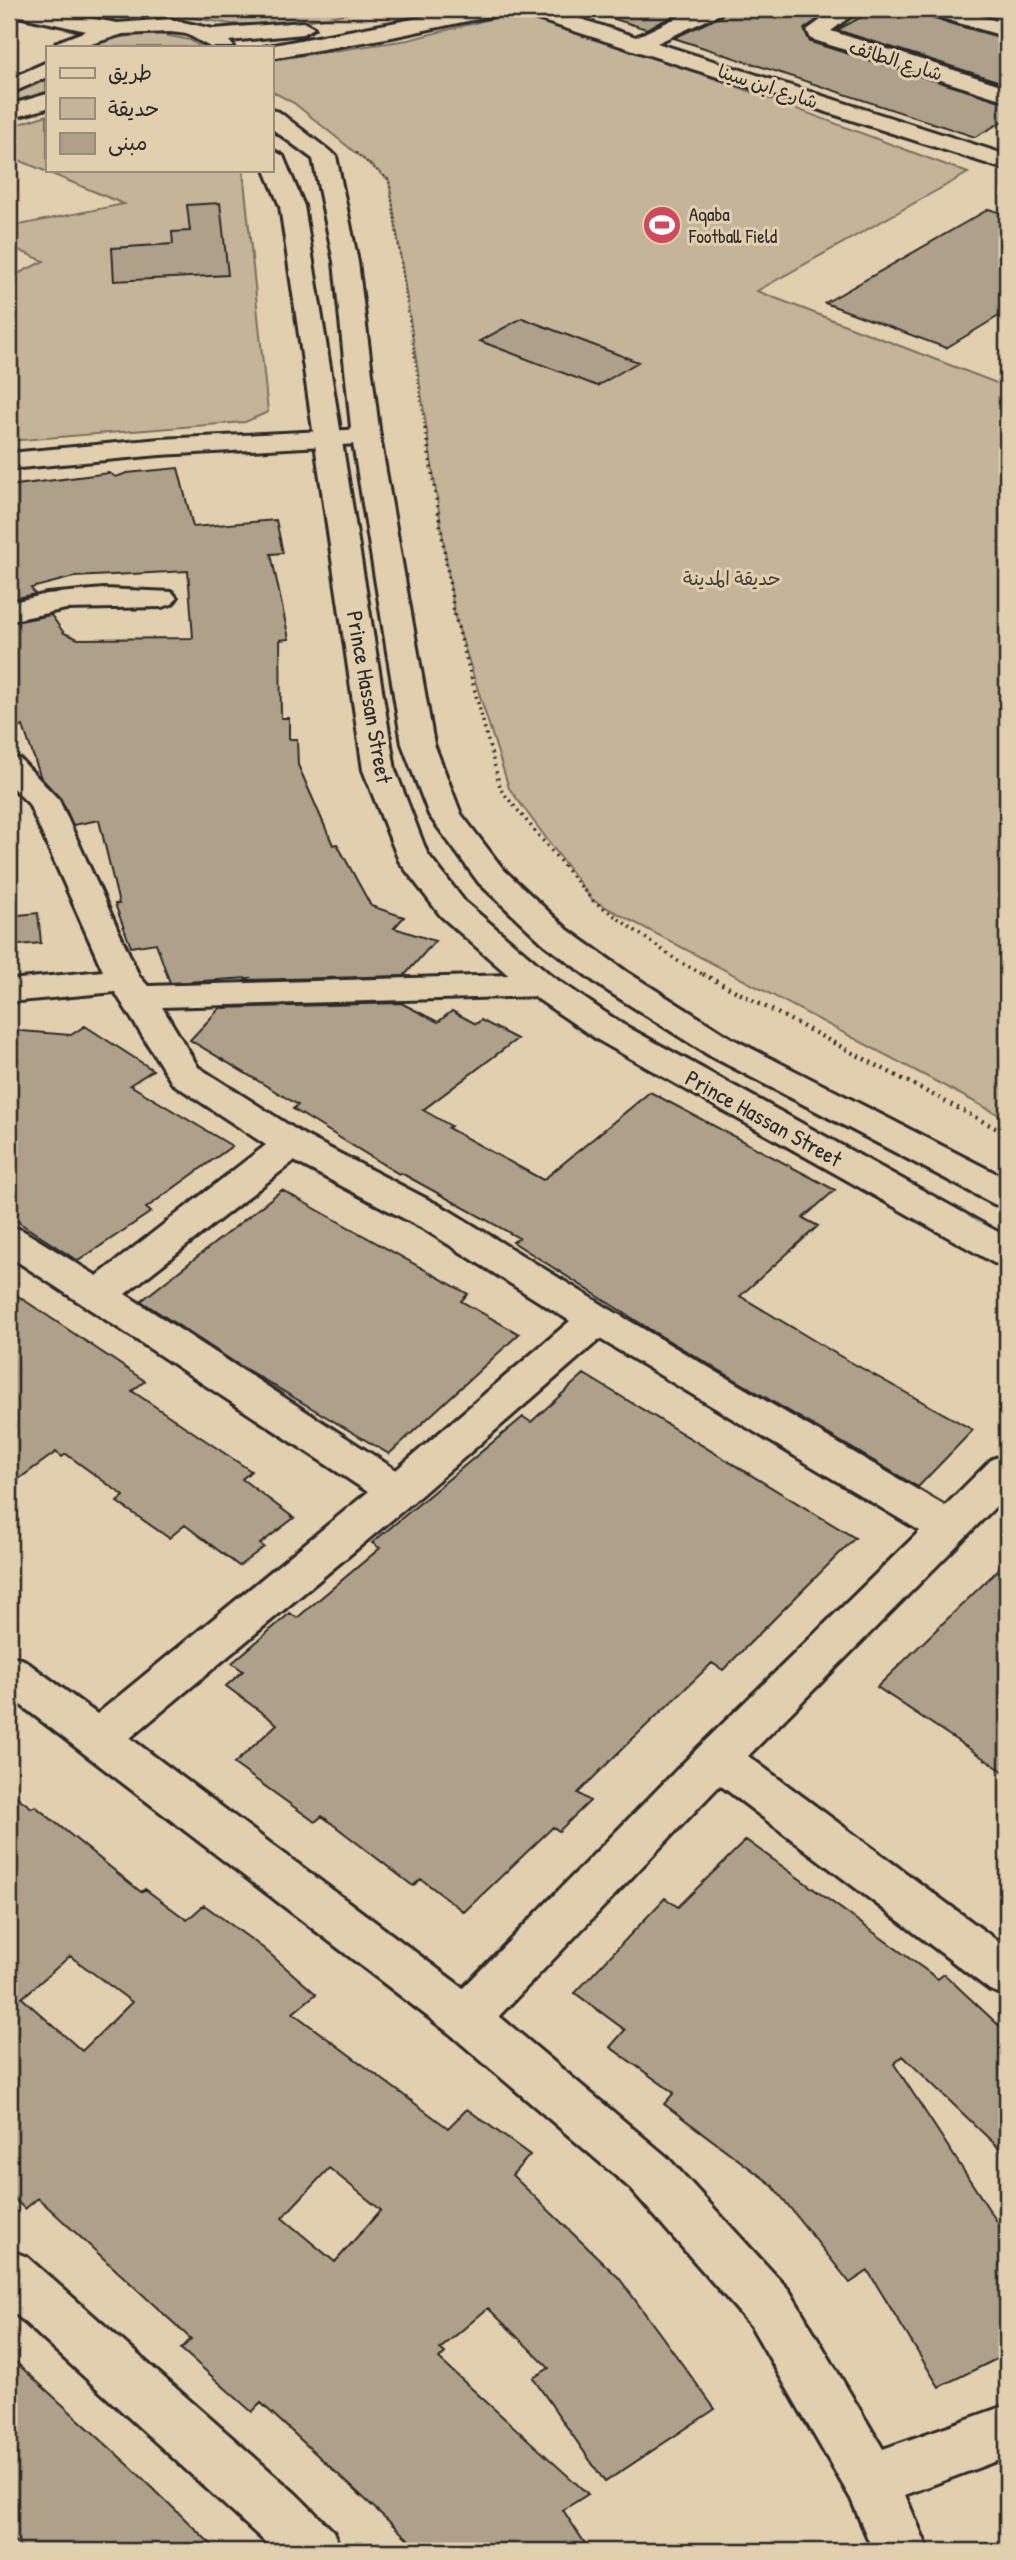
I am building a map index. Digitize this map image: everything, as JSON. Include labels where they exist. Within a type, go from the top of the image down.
[{"type":"street","points":[[15,9],[60,20],[118,28]]},
{"type":"street","points":[[55,46],[97,32],[158,26],[216,42],[408,9]]},
{"type":"street","points":[[273,51],[392,31],[496,9]]},
{"type":"street","name":"شارع ابن سينا","points":[[529,9],[1004,158]]},
{"type":"street","points":[[638,44],[712,9]]},
{"type":"street","points":[[936,9],[1007,32]]},
{"type":"street","points":[[968,19],[987,9]]},
{"type":"street","name":"شارع الطائف","points":[[844,13],[818,30],[819,34],[1007,94]]},
{"type":"street","points":[[9,88],[46,70]]},
{"type":"street","points":[[9,113],[46,101]]},
{"type":"street","name":"Prince Hassan Street","points":[[273,118],[324,156],[346,262],[366,437],[418,744],[445,815],[491,876],[556,937],[615,981],[719,1045],[1007,1195]]},
{"type":"street","name":"Prince Hassan Street","points":[[273,158],[292,206],[379,770],[411,854],[453,909],[541,985],[610,1032],[1007,1254]]},
{"type":"street","points":[[9,461],[160,447],[328,441],[366,437]]},
{"type":"street","points":[[9,612],[40,602],[91,597],[162,598]]},
{"type":"street","points":[[9,766],[43,800],[132,989],[185,1075],[290,1144],[437,1220],[597,1320],[948,1528]]},
{"type":"street","points":[[9,991],[541,985]]},
{"type":"street","points":[[100,1294],[290,1144]]},
{"type":"street","points":[[9,1239],[100,1294],[329,1449],[398,1491]]},
{"type":"street","points":[[97,1739],[398,1491],[597,1320]]},
{"type":"street","points":[[466,2018],[717,1758],[1007,1469]]},
{"type":"street","points":[[9,1672],[466,2018],[649,2174],[770,2308],[870,2480],[901,2551]]},
{"type":"street","points":[[717,1758],[1007,1975]]},
{"type":"street","points":[[9,2274],[276,2513],[313,2551]]},
{"type":"street","points":[[870,2480],[1007,2431]]},
{"type":"path","points":[[347,146],[389,180],[408,321],[454,612],[501,790],[592,900],[678,961],[1007,1134]]},
{"type":"green space","points":[[33,9],[373,9],[289,24],[231,24],[174,15],[91,19]]},
{"type":"green space","name":"حديقة المدينة","points":[[506,15],[541,21],[647,53],[968,173],[757,291],[1007,387],[1007,1119],[592,900],[509,788],[455,617],[389,180],[294,103],[273,92],[273,60],[408,40]]},
{"type":"green space","points":[[154,33],[190,40],[199,46],[93,46],[113,38]]},
{"type":"green space","points":[[45,78],[46,95],[9,106],[9,93]]},
{"type":"green space","points":[[46,115],[46,171],[9,156],[9,127]]},
{"type":"green space","points":[[47,172],[243,172],[268,412],[245,422],[9,441],[9,278],[44,261],[9,246],[9,227],[124,204]]},
{"type":"building","points":[[603,9],[689,9],[646,29],[602,15]]},
{"type":"building","points":[[724,9],[796,9],[821,17],[804,29],[810,42],[1007,103],[1007,119],[975,137],[674,38],[721,16]]},
{"type":"building","points":[[876,9],[914,9],[927,17],[1007,39],[1007,84],[837,30]]},
{"type":"building","points":[[220,203],[228,275],[114,281],[112,248],[173,244],[172,232],[190,231],[187,205]]},
{"type":"building","points":[[989,209],[1007,215],[1007,311],[946,348],[825,303]]},
{"type":"building","points":[[522,318],[638,362],[597,386],[480,341]]},
{"type":"building","points":[[178,468],[193,527],[276,520],[283,553],[271,554],[289,639],[280,640],[281,718],[289,718],[289,739],[297,739],[298,765],[333,845],[337,844],[371,906],[404,917],[394,928],[435,941],[404,976],[246,980],[249,978],[170,983],[156,943],[131,947],[115,904],[119,904],[99,820],[73,825],[61,799],[41,778],[23,726],[9,732],[9,623],[51,615],[64,633],[78,639],[193,638],[188,571],[74,577],[31,588],[35,594],[9,600],[9,486],[109,473],[116,477],[127,473]]},
{"type":"building","points":[[38,913],[41,943],[9,946],[9,916]]},
{"type":"building","points":[[401,1003],[438,1022],[452,1011],[476,1024],[481,1020],[517,1039],[423,1110],[451,1126],[448,1128],[543,1180],[650,1092],[835,1190],[803,1218],[818,1226],[740,1296],[838,1355],[973,1430],[918,1487],[654,1332],[513,1242],[519,1238],[399,1174],[293,1109],[298,1105],[190,1040],[220,1008]]},
{"type":"building","points":[[85,1026],[153,1070],[130,1085],[232,1146],[146,1208],[151,1212],[78,1261],[9,1216],[9,1030],[71,1035]]},
{"type":"building","points":[[282,1190],[468,1294],[461,1301],[519,1334],[389,1454],[234,1362],[141,1301]]},
{"type":"building","points":[[9,1290],[145,1381],[132,1391],[251,1471],[242,1479],[294,1518],[260,1544],[264,1547],[239,1566],[185,1525],[169,1538],[117,1502],[124,1496],[66,1454],[62,1457],[56,1452],[9,1486]]},
{"type":"building","points":[[584,1374],[855,1538],[723,1670],[712,1663],[623,1748],[578,1793],[590,1801],[559,1831],[553,1827],[464,1912],[421,1879],[413,1886],[322,1816],[315,1822],[234,1764],[277,1724],[226,1686],[243,1671],[232,1663],[290,1613],[297,1618],[380,1548],[372,1543],[523,1417],[531,1422]]},
{"type":"building","points":[[1007,1561],[1007,1774],[877,1687]]},
{"type":"building","points":[[9,1791],[32,1808],[35,1806],[141,1892],[145,1889],[187,1920],[204,1905],[263,1948],[316,1994],[293,2013],[448,2128],[467,2109],[530,2155],[512,2175],[619,2278],[715,2409],[605,2482],[533,2378],[549,2368],[488,2308],[440,2349],[445,2353],[439,2359],[588,2494],[563,2510],[590,2551],[421,2551],[261,2403],[252,2412],[181,2349],[191,2339],[38,2198],[25,2209],[9,2194]],"holes":[[[70,1956],[132,2002],[82,2051],[22,1998]],[[329,2168],[381,2210],[335,2262],[282,2218]]]},
{"type":"building","points":[[746,1840],[938,1979],[944,1974],[1007,2033],[1007,2156],[903,2056],[894,2064],[1007,2237],[1007,2354],[939,2387],[868,2271],[850,2283],[771,2184],[664,2104],[674,2093],[610,2047],[625,2030],[575,1993],[665,1898],[678,1907]]},
{"type":"building","points":[[9,2356],[218,2551],[24,2551],[9,2536]]},
{"type":"place","name":"Aqaba Football Field","points":[[662,225]]}]
